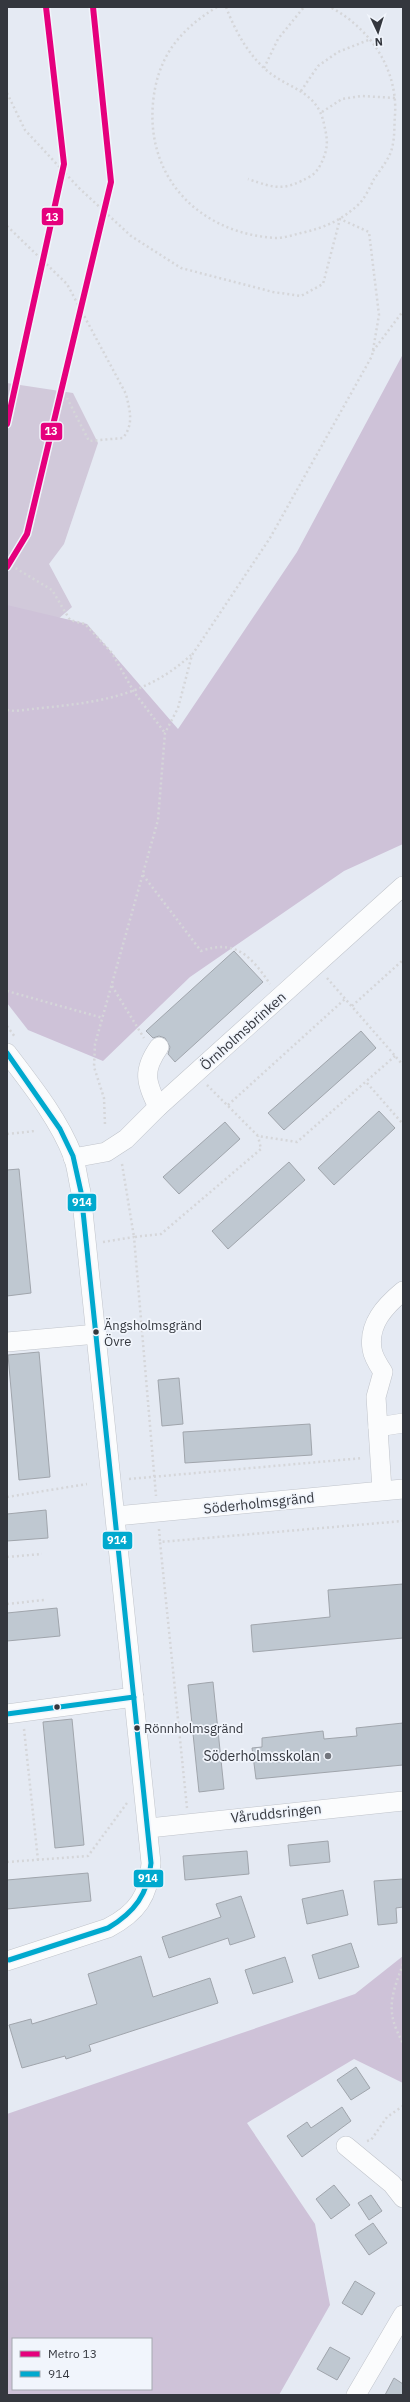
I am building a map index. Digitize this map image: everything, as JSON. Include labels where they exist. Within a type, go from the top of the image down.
[{"type":"street","name":"Örnholmsbrinken","points":[[73,1158],[106,1152],[126,1139],[158,1107],[403,886]]},
{"type":"street","points":[[156,1050],[146,1072],[148,1088],[158,1107]]},
{"type":"street","points":[[7,1053],[41,1098],[60,1128],[73,1158],[81,1192],[149,1828],[150,1881],[145,1896],[135,1910],[123,1921],[108,1928],[7,1960]]},
{"type":"street","points":[[382,1490],[376,1396],[383,1372],[372,1350],[373,1326],[388,1303],[403,1291]]},
{"type":"street","points":[[7,1342],[97,1334]]},
{"type":"street","points":[[378,1427],[403,1423]]},
{"type":"street","name":"Söderholmsgränd","points":[[116,1516],[403,1488]]},
{"type":"street","points":[[15,1713],[134,1697]]},
{"type":"street","name":"Våruddsringen","points":[[149,1828],[189,1822],[403,1801]]},
{"type":"street","points":[[346,2146],[392,2184],[403,2198]]},
{"type":"street","points":[[356,2395],[403,2315]]},
{"type":"path","points":[[217,7],[194,21],[173,44],[154,83],[151,123],[158,158],[174,187],[193,208],[234,232],[277,238],[321,229],[340,219],[360,203],[392,149],[396,98],[388,70],[371,39],[347,16],[330,7]]},
{"type":"path","points":[[226,7],[238,37],[264,68],[312,98],[322,112],[328,140],[324,157],[314,174],[291,187],[270,187],[248,179]]},
{"type":"path","points":[[264,68],[278,39],[304,7]]},
{"type":"path","points":[[301,91],[318,66],[338,52],[371,39]]},
{"type":"path","points":[[7,93],[25,130],[79,188],[131,236],[181,268],[273,292],[301,296],[323,284],[340,219]]},
{"type":"path","points":[[322,112],[342,98],[362,96],[396,98]]},
{"type":"path","points":[[340,219],[369,232],[379,315],[372,352]]},
{"type":"path","points":[[7,226],[67,284],[126,394],[130,411],[130,429],[123,438],[89,441],[67,398]]},
{"type":"path","points":[[7,710],[15,712],[102,700],[134,692],[172,673],[192,655],[270,538],[372,352],[403,311]]},
{"type":"path","points":[[7,563],[52,590],[70,620],[85,624],[112,653],[134,692],[165,733]]},
{"type":"path","points":[[105,1125],[104,1098],[94,1067],[95,1044],[158,820],[165,733],[178,708],[192,655]]},
{"type":"path","points":[[143,874],[201,950],[216,945],[234,947],[247,957],[267,980],[279,998]]},
{"type":"path","points":[[352,1006],[403,960]]},
{"type":"path","points":[[315,965],[403,1065]]},
{"type":"path","points":[[112,986],[156,1050]]},
{"type":"path","points":[[7,991],[103,1018]]},
{"type":"path","points":[[228,1105],[345,998]]},
{"type":"path","points":[[258,1136],[297,1142],[367,1083],[395,1056]]},
{"type":"path","points":[[87,1244],[161,1234],[261,1149],[258,1136],[196,1073]]},
{"type":"path","points":[[367,1083],[403,1124]]},
{"type":"path","points":[[7,1134],[35,1131]]},
{"type":"path","points":[[122,1164],[134,1237],[156,1498]]},
{"type":"path","points":[[129,1479],[380,1457]]},
{"type":"path","points":[[7,1497],[87,1484]]},
{"type":"path","points":[[160,1542],[403,1521]]},
{"type":"path","points":[[159,1529],[189,1822]]},
{"type":"path","points":[[7,1557],[42,1554]]},
{"type":"path","points":[[7,1604],[44,1600]]},
{"type":"path","points":[[15,1713],[38,1860]]},
{"type":"path","points":[[7,1862],[88,1856],[127,1803]]},
{"type":"path","points":[[403,1964],[390,2006],[393,2025],[403,2043]]},
{"type":"path","points":[[346,2146],[370,2140],[387,2117],[403,2106]]},
{"type":"shaded area","points":[[403,354],[403,844],[344,871],[190,977],[103,1061],[28,1030],[7,1003],[7,605],[87,624],[178,729],[297,552]]},
{"type":"shaded area","points":[[7,383],[73,393],[98,443],[64,544],[49,564],[72,607],[43,632],[7,624]]},
{"type":"shaded area","points":[[403,1956],[403,2083],[354,2059],[247,2123],[315,2224],[330,2305],[279,2395],[7,2395],[7,2114],[355,1994]]},
{"type":"building","points":[[234,951],[263,982],[175,1062],[168,1054],[170,1047],[165,1038],[159,1036],[153,1038],[146,1031]]},
{"type":"building","points":[[361,1031],[376,1048],[284,1130],[268,1113]]},
{"type":"building","points":[[379,1111],[395,1128],[334,1185],[318,1168]]},
{"type":"building","points":[[225,1122],[240,1139],[179,1194],[163,1177]]},
{"type":"building","points":[[289,1162],[305,1180],[228,1249],[212,1231]]},
{"type":"building","points":[[19,1169],[31,1293],[7,1296],[7,1170]]},
{"type":"building","points":[[39,1352],[50,1477],[19,1480],[8,1355]]},
{"type":"building","points":[[179,1378],[183,1424],[162,1426],[158,1380]]},
{"type":"building","points":[[310,1424],[312,1455],[185,1463],[183,1432]]},
{"type":"building","points":[[46,1510],[48,1538],[7,1541],[7,1514]]},
{"type":"building","points":[[403,1584],[403,1638],[253,1652],[251,1625],[330,1617],[328,1590]]},
{"type":"building","points":[[57,1608],[60,1636],[7,1641],[7,1613]]},
{"type":"building","points":[[213,1682],[224,1789],[199,1792],[188,1685]]},
{"type":"building","points":[[72,1719],[84,1845],[55,1848],[43,1722]]},
{"type":"building","name":"Söderholmsskolan","points":[[403,1723],[403,1765],[256,1779],[252,1748],[262,1747],[262,1738],[323,1731],[324,1739],[357,1736],[356,1728]]},
{"type":"building","points":[[328,1841],[330,1862],[290,1866],[288,1845]]},
{"type":"building","points":[[247,1851],[249,1874],[185,1880],[183,1856]]},
{"type":"building","points":[[88,1873],[91,1901],[7,1909],[7,1880]]},
{"type":"building","points":[[403,1879],[403,1907],[396,1908],[397,1923],[378,1925],[374,1881]]},
{"type":"building","points":[[343,1890],[348,1915],[307,1924],[302,1899]]},
{"type":"building","points":[[241,1896],[255,1937],[230,1945],[228,1938],[169,1958],[162,1937],[221,1917],[216,1904]]},
{"type":"building","points":[[351,1943],[359,1967],[319,1979],[312,1955]]},
{"type":"building","points":[[141,1956],[153,1997],[210,1978],[218,2003],[89,2045],[91,2051],[66,2059],[65,2056],[22,2068],[9,2025],[31,2019],[32,2024],[97,2004],[88,1974]]},
{"type":"building","points":[[285,1957],[293,1982],[253,1994],[245,1970]]},
{"type":"building","points":[[356,2067],[370,2088],[351,2100],[337,2080]]},
{"type":"building","points":[[342,2107],[351,2121],[302,2157],[287,2136],[307,2122],[311,2128]]},
{"type":"building","points":[[334,2185],[350,2205],[331,2219],[316,2199]]},
{"type":"building","points":[[371,2195],[382,2211],[369,2220],[358,2203]]},
{"type":"building","points":[[373,2223],[387,2243],[369,2255],[355,2235]]},
{"type":"building","points":[[355,2281],[375,2293],[362,2315],[342,2303]]},
{"type":"building","points":[[330,2347],[350,2358],[337,2380],[317,2369]]},
{"type":"building","points":[[394,2378],[403,2384],[403,2395],[385,2395]]},
{"type":"metro line","name":"13","points":[[7,424],[64,164],[46,7]]},
{"type":"metro line","name":"13","points":[[7,567],[27,534],[111,182],[93,7]]},
{"type":"transit line","name":"914","points":[[7,1053],[60,1129],[73,1156],[81,1192],[151,1863],[147,1884],[143,1893],[133,1909],[117,1922],[108,1928],[9,1960]]},
{"type":"transit line","name":"914","points":[[7,1714],[134,1697]]},
{"type":"place","name":"Ängsholmsgränd Övre","points":[[96,1332]]},
{"type":"place","name":"Rönnholmsgränd","points":[[137,1728]]},
{"type":"place","name":"Söderholmsskolan","points":[[328,1756]]}]
